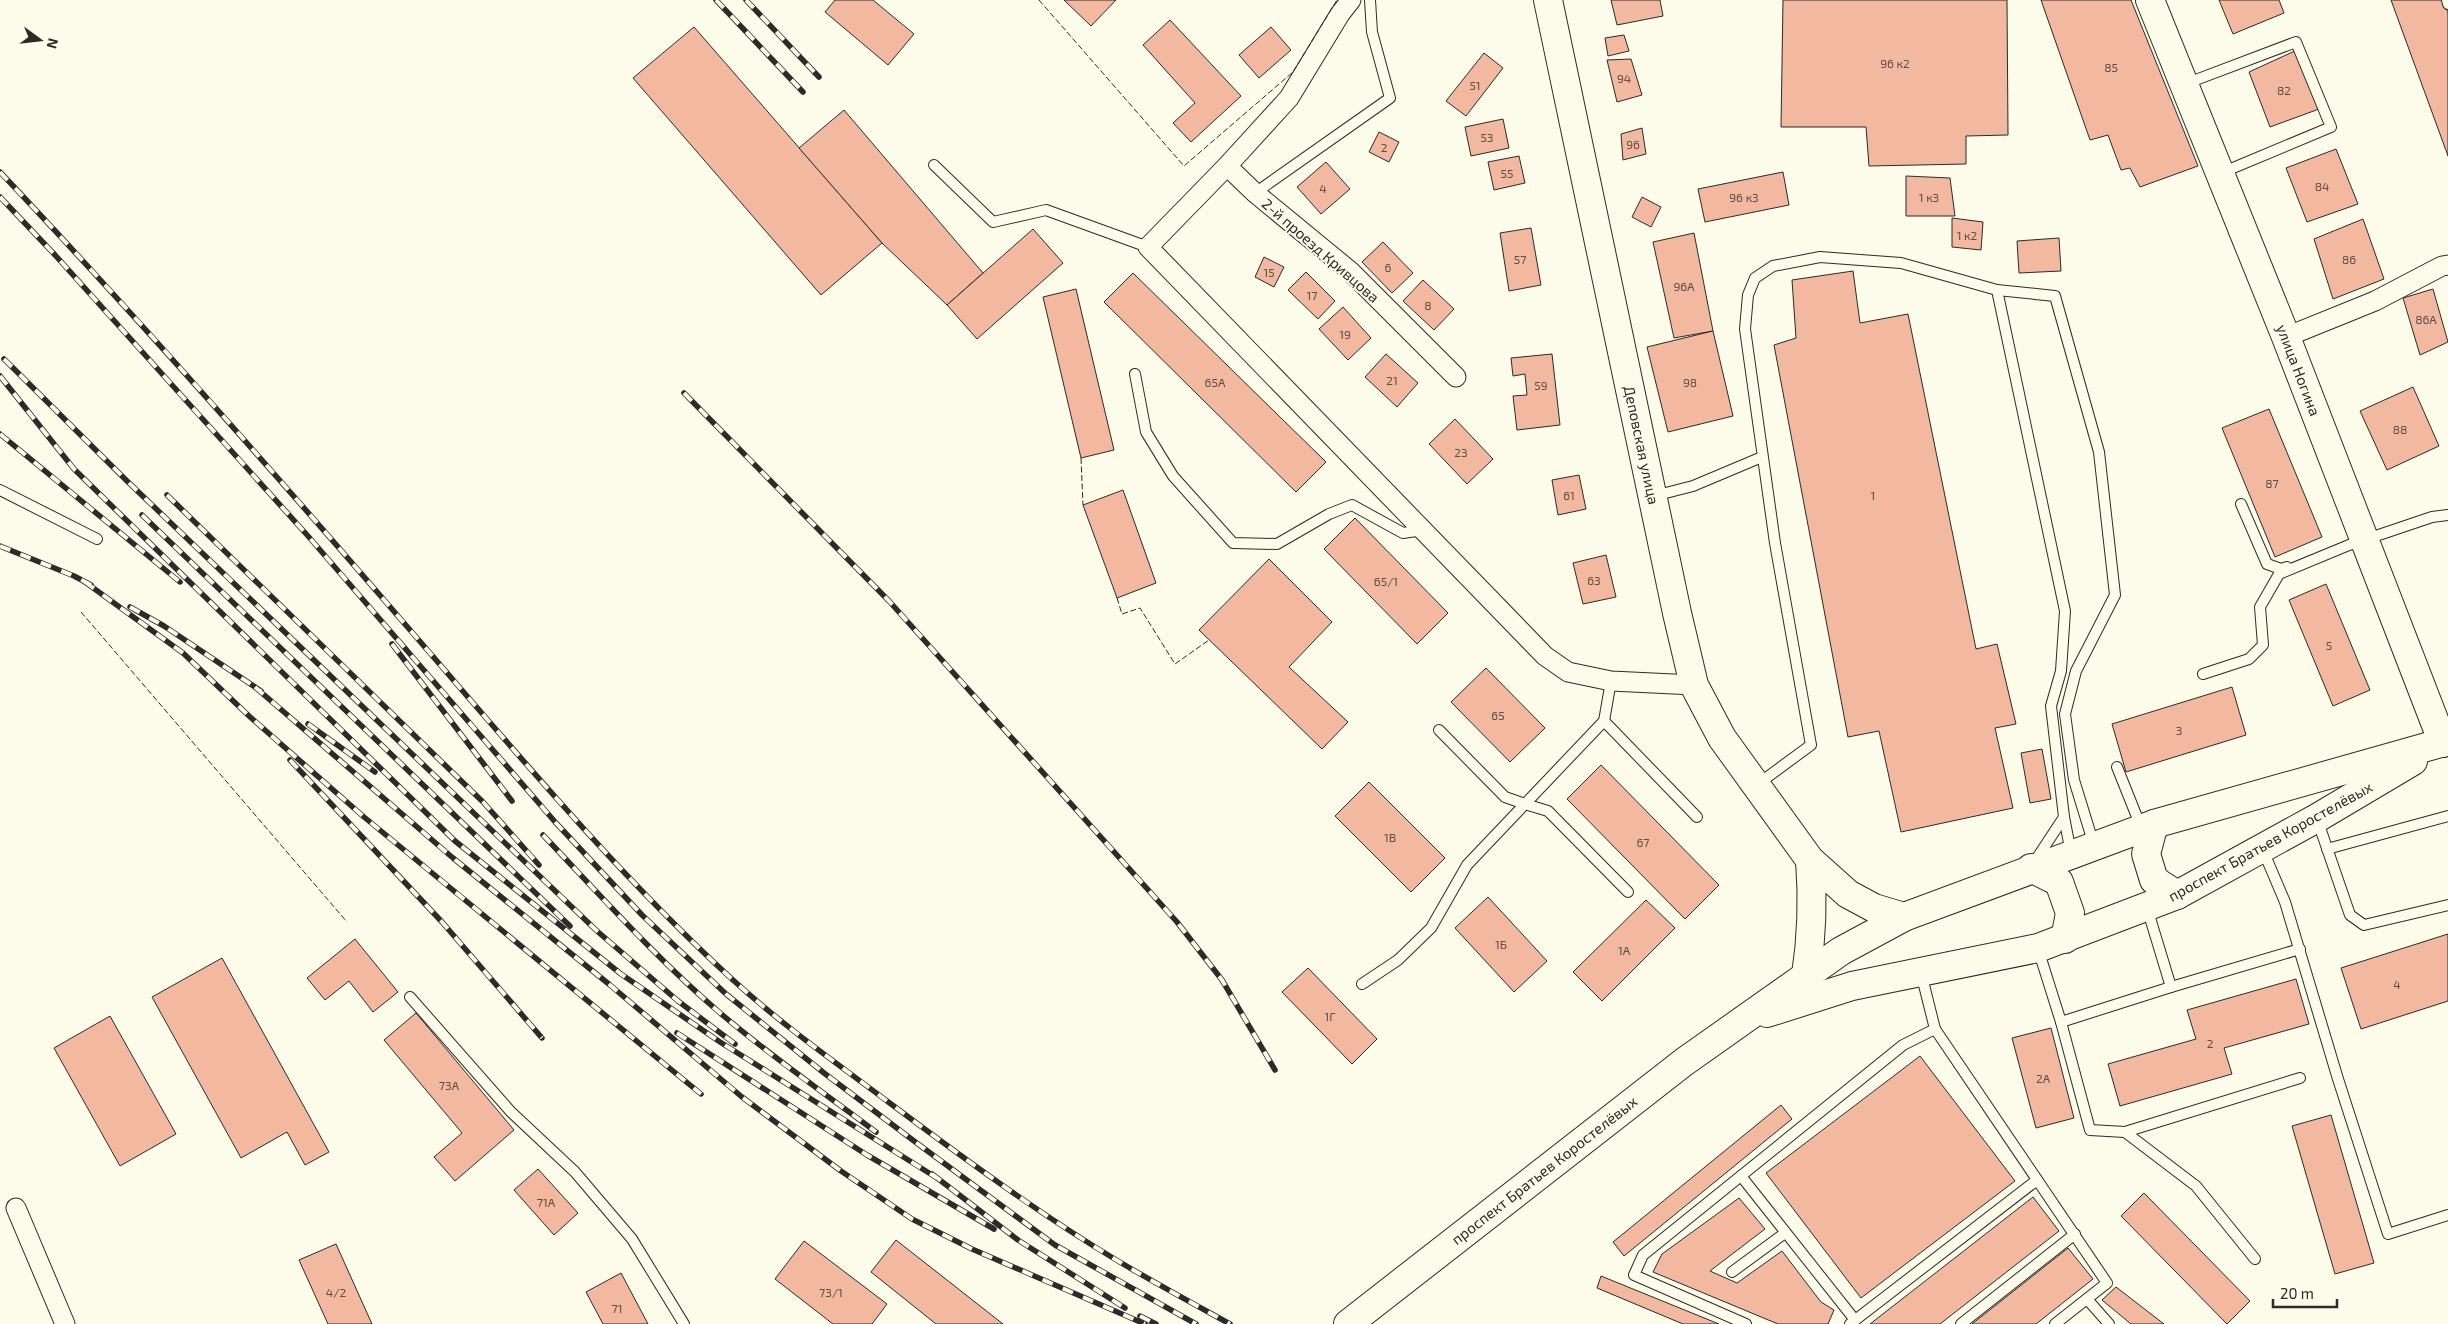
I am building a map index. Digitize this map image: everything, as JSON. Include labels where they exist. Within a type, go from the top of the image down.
[{"type":"main road","name":"Деповская улица","points":[[1548,0],[1694,685],[1722,738],[1810,860],[1848,894],[1874,908],[1904,917]]},
{"type":"main road","name":"улица Ногина","points":[[2150,0],[2286,336],[2356,542],[2446,742]]},
{"type":"main road","name":"проспект Братьев Коростелёвых","points":[[1744,1021],[1852,986],[2038,948],[2177,896],[2317,818],[2446,742]]},
{"type":"main road","name":"проспект Братьев Коростелёвых","points":[[1348,1324],[1684,1062],[1841,951],[1904,917],[2147,826],[2446,742]]},
{"type":"main road","points":[[2147,826],[2146,854],[2154,880],[2177,896]]},
{"type":"main road","points":[[1806,975],[1811,937],[1813,898],[1810,860]]},
{"type":"main road","points":[[2031,868],[2059,882],[2070,913],[2064,939]]},
{"type":"street","points":[[1351,0],[1340,14],[1289,98],[1227,166],[1148,247],[1545,656],[1568,672],[1611,681],[1694,685]]},
{"type":"street","name":"2-й проезд Кривцова","points":[[1227,166],[1255,193],[1350,271],[1456,377]]},
{"type":"street","points":[[2286,336],[2375,301],[2446,262]]},
{"type":"street","points":[[16,1208],[65,1324]]},
{"type":"lane","points":[[1255,193],[1390,98],[1372,32],[1370,0]]},
{"type":"lane","points":[[2447,0],[2448,4]]},
{"type":"lane","points":[[2184,84],[2296,42],[2331,127],[2220,173]]},
{"type":"lane","points":[[934,164],[993,222],[1046,210],[1148,247]]},
{"type":"lane","points":[[1756,786],[1811,745],[1775,543],[1744,329],[1748,295],[1755,278],[1773,266],[1796,261],[1820,257],[1901,263],[1997,290],[2055,296],[2098,452],[2115,595],[2076,671],[2065,714],[2083,849]]},
{"type":"lane","points":[[1997,290],[2065,611],[2061,671],[2052,706],[2064,817],[2083,849]]},
{"type":"lane","points":[[1135,374],[1146,432],[1173,476],[1233,543],[1277,544],[1329,514],[1352,504],[1403,533],[1423,530]]},
{"type":"lane","points":[[1653,496],[1693,486],[1762,457]]},
{"type":"lane","points":[[0,490],[97,539]]},
{"type":"lane","points":[[2241,504],[2267,564],[2281,569],[2356,542],[2432,517],[2448,514]]},
{"type":"lane","points":[[2203,674],[2249,659],[2262,645],[2260,607],[2279,574],[2356,542]]},
{"type":"lane","points":[[1362,984],[1398,960],[1431,928],[1467,865],[1604,721],[1611,681]]},
{"type":"lane","points":[[1604,721],[1697,817]]},
{"type":"lane","points":[[1439,730],[1505,798],[1548,811],[1628,892]]},
{"type":"lane","points":[[2117,767],[2147,826]]},
{"type":"lane","points":[[2327,849],[2448,816]]},
{"type":"lane","points":[[2031,868],[2064,817]]},
{"type":"lane","points":[[2317,818],[2350,915],[2364,925],[2448,905]]},
{"type":"lane","points":[[2262,847],[2285,902],[2338,1079],[2388,1234],[2448,1216]]},
{"type":"lane","points":[[2147,907],[2171,987]]},
{"type":"lane","points":[[2038,948],[2061,1022],[2090,1130],[2125,1132],[2300,1078]]},
{"type":"lane","points":[[2061,1022],[2300,949]]},
{"type":"lane","points":[[1921,973],[1935,1029],[2107,1283],[2055,1324]]},
{"type":"lane","points":[[410,997],[511,1112],[574,1172],[632,1239],[684,1324]]},
{"type":"lane","points":[[1746,1324],[1634,1275],[1643,1255],[1904,1045],[1935,1029]]},
{"type":"lane","points":[[2125,1132],[2196,1186],[2255,1259]]},
{"type":"lane","points":[[1742,1176],[1852,1322],[2038,1180]]},
{"type":"lane","points":[[1732,1272],[1785,1233]]},
{"type":"lane","points":[[1961,1324],[2075,1234]]},
{"type":"lane","points":[[2087,1299],[2109,1324]]},
{"type":"building","points":[[835,0],[873,0],[914,34],[888,65],[825,12]]},
{"type":"building","points":[[1064,0],[1116,0],[1091,26]]},
{"type":"building","points":[[1611,0],[1660,0],[1663,16],[1617,25]]},
{"type":"building","points":[[1783,0],[2007,0],[2008,135],[1966,136],[1966,164],[1869,166],[1866,127],[1781,127]]},
{"type":"building","points":[[2041,0],[2131,0],[2198,166],[2140,187],[2130,168],[2121,170],[2108,135],[2090,140]]},
{"type":"building","points":[[2219,0],[2279,0],[2284,13],[2233,34]]},
{"type":"building","points":[[2391,0],[2443,0],[2448,13],[2448,156]]},
{"type":"building","points":[[1170,20],[1241,96],[1191,142],[1173,123],[1195,103],[1143,45]]},
{"type":"building","points":[[694,27],[882,243],[821,295],[633,78]]},
{"type":"building","points":[[1271,27],[1291,50],[1259,78],[1239,55]]},
{"type":"building","points":[[1624,35],[1629,51],[1608,56],[1605,38]]},
{"type":"building","points":[[2297,50],[2319,109],[2270,127],[2249,72]]},
{"type":"building","points":[[1484,53],[1503,68],[1466,116],[1446,101]]},
{"type":"building","points":[[1631,59],[1642,95],[1617,102],[1607,60]]},
{"type":"building","points":[[844,110],[983,273],[947,305],[882,243],[799,148]]},
{"type":"building","points":[[1503,119],[1509,148],[1471,156],[1465,127]]},
{"type":"building","points":[[1642,128],[1646,154],[1623,160],[1621,134]]},
{"type":"building","points":[[1379,132],[1399,142],[1389,162],[1369,152]]},
{"type":"building","points":[[2336,149],[2358,204],[2307,222],[2286,168]]},
{"type":"building","points":[[1519,156],[1525,183],[1494,190],[1488,162]]},
{"type":"building","points":[[1326,162],[1350,189],[1321,214],[1297,187]]},
{"type":"building","points":[[1783,172],[1789,205],[1705,222],[1698,189]]},
{"type":"building","points":[[1906,176],[1950,178],[1955,216],[1906,216]]},
{"type":"building","points":[[1642,197],[1661,207],[1651,227],[1632,217]]},
{"type":"building","points":[[1952,218],[1983,222],[1981,250],[1952,247]]},
{"type":"building","points":[[2363,219],[2384,279],[2333,299],[2314,239]]},
{"type":"building","points":[[1531,228],[1541,285],[1509,291],[1500,233]]},
{"type":"building","points":[[1033,229],[1063,263],[977,339],[947,305]]},
{"type":"building","points":[[1694,233],[1713,331],[1674,338],[1653,242]]},
{"type":"building","points":[[2059,238],[2061,271],[2019,273],[2017,241]]},
{"type":"building","points":[[1383,242],[1413,273],[1392,293],[1362,262]]},
{"type":"building","points":[[1264,257],[1284,267],[1274,287],[1255,277]]},
{"type":"building","points":[[1853,271],[1860,323],[1908,314],[1976,649],[1997,644],[2016,724],[1995,728],[2013,808],[1901,832],[1879,731],[1848,737],[1774,345],[1796,338],[1792,280]]},
{"type":"building","points":[[1306,272],[1335,301],[1318,319],[1288,290]]},
{"type":"building","points":[[1133,273],[1326,462],[1296,492],[1104,302]]},
{"type":"building","points":[[1423,280],[1454,309],[1434,330],[1403,301]]},
{"type":"building","points":[[1076,289],[1114,450],[1081,458],[1043,297]]},
{"type":"building","points":[[2433,289],[2448,342],[2420,355],[2403,298]]},
{"type":"building","points":[[1343,307],[1371,338],[1348,360],[1319,329]]},
{"type":"building","points":[[1713,331],[1733,416],[1668,432],[1647,347]]},
{"type":"building","points":[[1386,354],[1418,383],[1397,407],[1365,377]]},
{"type":"building","points":[[1552,354],[1560,425],[1517,430],[1513,396],[1527,395],[1525,374],[1513,376],[1511,358]]},
{"type":"building","points":[[2413,387],[2439,446],[2387,470],[2360,411]]},
{"type":"building","points":[[2269,409],[2322,537],[2275,557],[2222,428]]},
{"type":"building","points":[[1455,419],[1493,459],[1467,484],[1429,444]]},
{"type":"building","points":[[1579,475],[1586,509],[1558,515],[1552,480]]},
{"type":"building","points":[[1123,490],[1156,583],[1117,598],[1083,505]]},
{"type":"building","points":[[1355,518],[1448,613],[1417,644],[1324,549]]},
{"type":"building","points":[[1606,555],[1616,597],[1583,604],[1573,563]]},
{"type":"building","points":[[1269,559],[1332,622],[1289,667],[1348,722],[1322,749],[1199,630]]},
{"type":"building","points":[[2326,584],[2370,690],[2333,706],[2289,600]]},
{"type":"building","points":[[1486,668],[1545,728],[1510,762],[1451,702]]},
{"type":"building","points":[[2232,687],[2246,735],[2126,772],[2112,724]]},
{"type":"building","points":[[2042,749],[2051,799],[2030,803],[2021,753]]},
{"type":"building","points":[[1601,765],[1719,885],[1685,919],[1567,799]]},
{"type":"building","points":[[1369,782],[1445,858],[1411,892],[1335,816]]},
{"type":"building","points":[[1488,897],[1547,961],[1514,992],[1455,928]]},
{"type":"building","points":[[1646,900],[1675,928],[1602,1001],[1573,972]]},
{"type":"building","points":[[2448,934],[2448,1001],[2361,1029],[2341,968]]},
{"type":"building","points":[[355,939],[398,992],[373,1012],[349,981],[325,1000],[307,978]]},
{"type":"building","points":[[222,958],[329,1152],[305,1165],[287,1132],[241,1158],[152,997]]},
{"type":"building","points":[[1308,968],[1377,1039],[1352,1064],[1282,992]]},
{"type":"building","points":[[2296,979],[2309,1024],[2224,1048],[2232,1074],[2120,1106],[2108,1064],[2196,1039],[2187,1010]]},
{"type":"building","points":[[416,1013],[514,1130],[455,1181],[434,1157],[462,1133],[384,1040]]},
{"type":"building","points":[[110,1016],[176,1134],[120,1166],[54,1048]]},
{"type":"building","points":[[2051,1028],[2074,1118],[2036,1128],[2012,1038]]},
{"type":"building","points":[[1920,1056],[2015,1181],[1861,1298],[1766,1173]]},
{"type":"building","points":[[1781,1105],[1792,1119],[1624,1256],[1613,1242]]},
{"type":"building","points":[[2331,1115],[2374,1263],[2335,1274],[2292,1126]]},
{"type":"building","points":[[538,1169],[578,1213],[554,1235],[514,1190]]},
{"type":"building","points":[[2144,1193],[2250,1301],[2227,1324],[2121,1216]]},
{"type":"building","points":[[2033,1197],[2059,1231],[1940,1324],[1870,1324]]},
{"type":"building","points":[[1739,1198],[1765,1229],[1710,1271],[1737,1283],[1782,1251],[1821,1302],[1834,1310],[1828,1324],[1778,1324],[1653,1272],[1662,1254]]},
{"type":"building","points":[[896,1240],[1003,1324],[936,1324],[871,1272]]},
{"type":"building","points":[[804,1241],[887,1304],[872,1324],[833,1324],[775,1279]]},
{"type":"building","points":[[336,1244],[372,1324],[328,1324],[299,1260]]},
{"type":"building","points":[[2068,1248],[2093,1279],[2036,1324],[1972,1324]]},
{"type":"building","points":[[621,1273],[648,1324],[603,1324],[586,1292]]},
{"type":"building","points":[[1601,1276],[1719,1324],[1683,1324],[1597,1288]]},
{"type":"building","points":[[2116,1287],[2164,1324],[2131,1324],[2102,1300]]},
{"type":"railway","points":[[716,0],[803,92]]},
{"type":"railway","points":[[746,0],[819,77]]},
{"type":"railway","points":[[0,172],[205,395],[563,806],[646,895],[733,980],[770,1012],[828,1057],[1001,1184],[1088,1243],[1230,1324]]},
{"type":"railway","points":[[0,197],[55,255],[308,536],[556,823],[642,915],[726,994],[824,1073],[918,1144],[1055,1245],[1196,1324]]},
{"type":"railway","points":[[4,359],[127,481],[597,931],[678,1001],[735,1044]]},
{"type":"railway","points":[[0,376],[74,469],[455,841],[621,974],[720,1042],[937,1178]]},
{"type":"railway","points":[[684,393],[889,601],[1177,922],[1222,980],[1275,1070]]},
{"type":"railway","points":[[0,434],[180,582]]},
{"type":"railway","points":[[167,495],[483,802],[539,865]]},
{"type":"railway","points":[[142,515],[570,926]]},
{"type":"railway","points":[[0,546],[74,576],[91,585]]},
{"type":"railway","points":[[85,582],[183,653],[249,716],[364,817],[701,1094]]},
{"type":"railway","points":[[130,607],[164,626],[261,691]]},
{"type":"railway","points":[[392,644],[512,801]]},
{"type":"railway","points":[[255,687],[453,858],[610,985],[742,1097],[841,1171],[912,1219],[972,1249],[1145,1324]]},
{"type":"railway","points":[[308,724],[375,772]]},
{"type":"railway","points":[[290,760],[442,922],[542,1038]]},
{"type":"railway","points":[[543,835],[629,926],[719,1012],[796,1073],[876,1132]]},
{"type":"railway","points":[[677,1033],[867,1155],[994,1229]]},
{"type":"railway","points":[[932,1174],[1018,1240],[1125,1308]]},
{"type":"railway","points":[[1140,1316],[1156,1324]]},
{"type":"fence","points":[[1039,0],[1184,166],[1293,72],[1337,0]]},
{"type":"fence","points":[[1081,458],[1083,505]]},
{"type":"fence","points":[[1117,598],[1122,614],[1140,608],[1175,664],[1209,640]]},
{"type":"fence","points":[[81,612],[347,922]]}]
